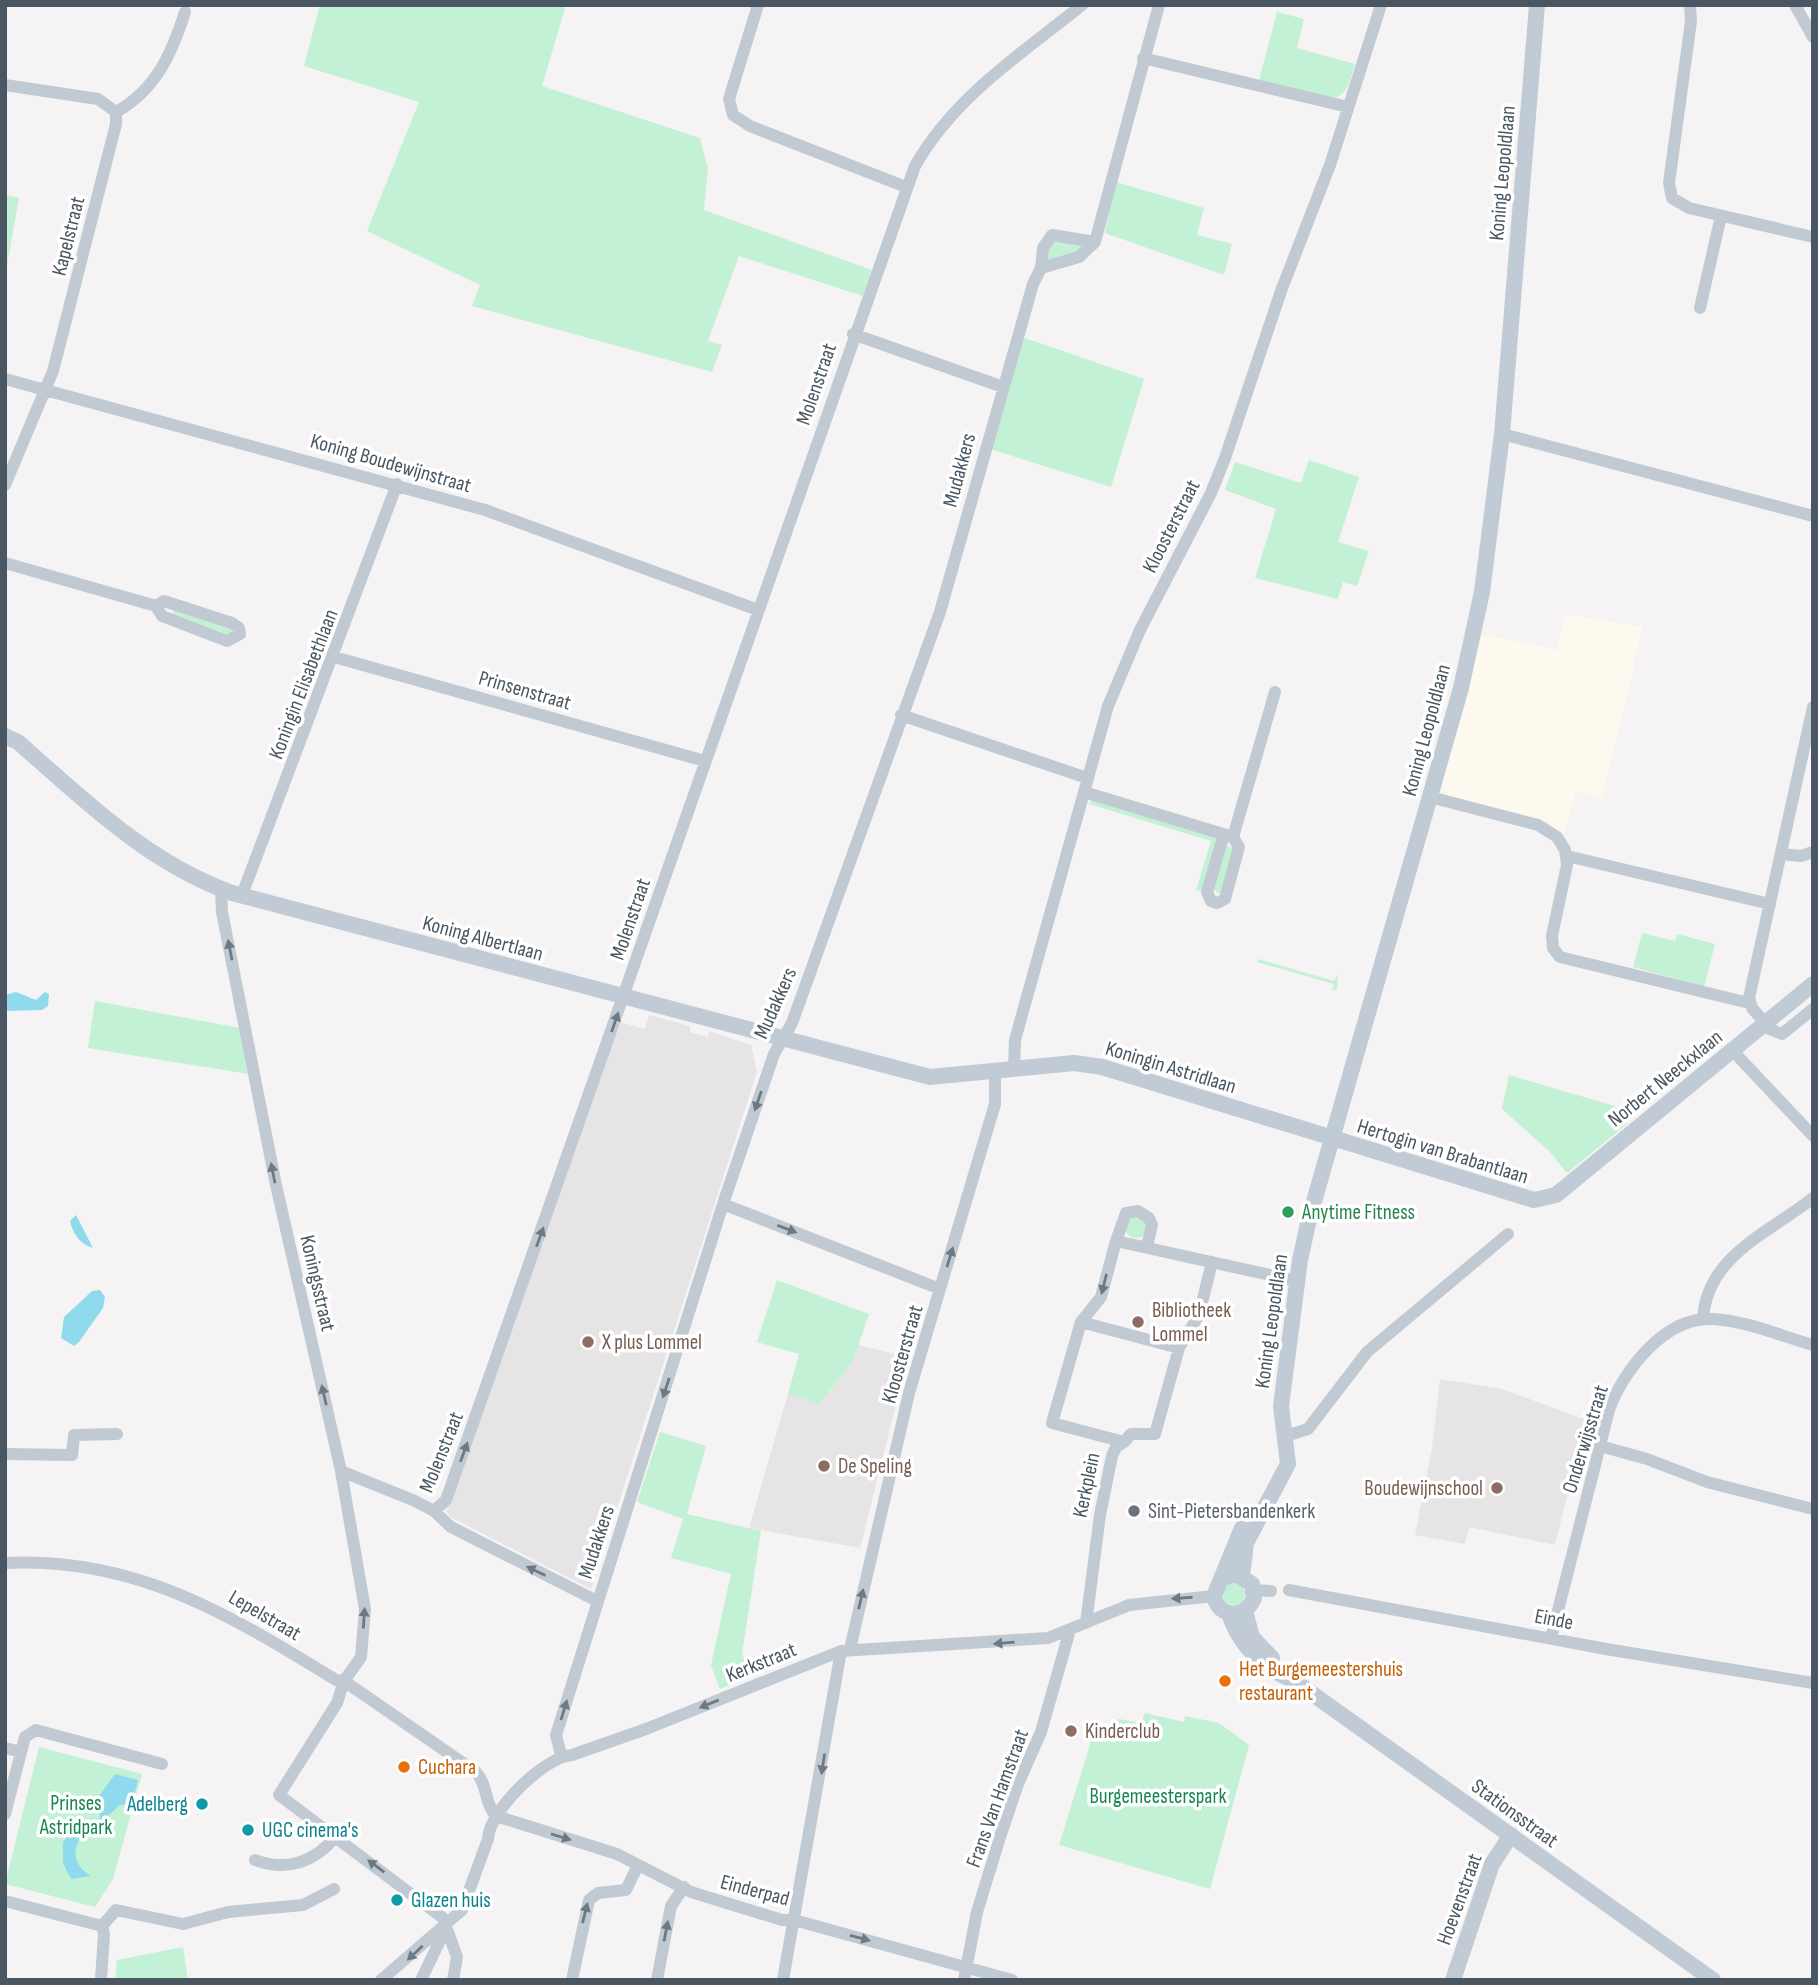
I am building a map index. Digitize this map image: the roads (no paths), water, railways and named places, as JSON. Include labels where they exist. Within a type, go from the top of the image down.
[{"type":"main road","name":"Koning Leopoldlaan","points":[[1287,1443],[1281,1406],[1297,1281],[1309,1219],[1430,797],[1475,628],[1489,547],[1502,434],[1537,5]]},
{"type":"main road","name":"Koning Albertlaan","points":[[5,736],[18,742],[137,843],[177,869],[222,889],[930,1077],[995,1071]]},
{"type":"main road","name":"Norbert Neeckxlaan","points":[[1542,1201],[1556,1195],[1813,985]]},
{"type":"main road","name":"Koningin Astridlaan","points":[[995,1071],[1074,1063],[1102,1066],[1332,1139]]},
{"type":"main road","name":"Hertogin van Brabantlaan","points":[[1332,1139],[1519,1197],[1542,1201]]},
{"type":"main road","points":[[1252,1520],[1242,1556],[1242,1576],[1254,1590],[1251,1606],[1237,1613],[1217,1606],[1214,1596],[1287,1443]]},
{"type":"main road","points":[[1223,1578],[1242,1576]]},
{"type":"main road","name":"Stationsstraat","points":[[1237,1613],[1244,1646],[1266,1666],[1293,1680],[1713,1980]]},
{"type":"main road","name":"Hoevenstraat","points":[[1452,1980],[1492,1864],[1511,1836]]},
{"type":"street","points":[[758,5],[729,99],[733,116],[750,127],[906,187]]},
{"type":"street","name":"Molenstraat","points":[[434,1511],[446,1500],[906,187],[932,136],[949,115],[1082,5]]},
{"type":"street","points":[[1041,268],[1079,257],[1095,242],[1159,5]]},
{"type":"street","name":"Kloosterstraat","points":[[1014,1069],[1015,1040],[1108,705],[1128,654],[1225,458],[1349,107],[1381,5]]},
{"type":"street","points":[[1689,5],[1691,22],[1670,191],[1679,204],[1813,237]]},
{"type":"street","points":[[1795,5],[1813,37]]},
{"type":"street","points":[[5,85],[98,99],[116,112],[139,97],[161,71],[173,48],[185,12]]},
{"type":"street","points":[[1143,58],[1349,107]]},
{"type":"street","name":"Kapelstraat","points":[[5,485],[46,390],[86,245],[116,124],[116,112]]},
{"type":"street","points":[[1700,308],[1721,216]]},
{"type":"street","name":"Mudakkers","points":[[561,1755],[556,1735],[723,1204],[774,1054],[792,1023],[940,612],[1032,284],[1041,268],[1039,260],[1052,235],[1095,242]]},
{"type":"street","name":"Molenstraat","points":[[853,334],[1003,387]]},
{"type":"street","name":"Koning Boudewijnstraat","points":[[5,379],[397,484],[538,528],[758,610]]},
{"type":"street","points":[[1502,434],[1813,516]]},
{"type":"street","name":"Koningin Elisabethlaan","points":[[242,895],[397,484]]},
{"type":"street","points":[[5,563],[156,606],[162,616],[228,641],[240,634],[239,628],[232,622],[164,601],[156,606]]},
{"type":"street","name":"Prinsenstraat","points":[[334,657],[705,761]]},
{"type":"street","points":[[901,715],[1228,836],[1275,692]]},
{"type":"street","points":[[1749,1003],[1813,707]]},
{"type":"street","points":[[1430,797],[1545,827],[1557,837],[1567,856],[1552,936],[1553,948],[1560,957],[1749,1003],[1764,1024],[1782,1034],[1813,1009]]},
{"type":"street","points":[[1782,854],[1801,856],[1813,852]]},
{"type":"street","points":[[1567,856],[1770,904]]},
{"type":"street","name":"Koningsstraat","points":[[222,889],[222,912],[276,1185],[341,1471],[365,1609],[361,1657],[344,1681],[337,1703],[279,1795],[336,1836]]},
{"type":"street","points":[[1732,1050],[1813,1136]]},
{"type":"street","name":"Kloosterstraat","points":[[783,1980],[845,1650],[909,1393],[995,1104],[995,1071]]},
{"type":"street","points":[[1703,1320],[1708,1289],[1722,1267],[1813,1198]]},
{"type":"street","points":[[723,1204],[940,1289]]},
{"type":"street","points":[[1147,1246],[1152,1225],[1149,1218],[1138,1211],[1123,1217],[1101,1297],[1081,1322],[1052,1423],[1124,1442],[1131,1434],[1155,1434],[1179,1348],[1199,1315],[1212,1262]]},
{"type":"street","points":[[1287,1443],[1308,1429],[1367,1352],[1508,1234]]},
{"type":"street","points":[[1116,1241],[1297,1281]]},
{"type":"street","name":"Onderwijsstraat","points":[[1551,1638],[1616,1390],[1636,1362],[1666,1335],[1703,1320],[1739,1323],[1813,1345]]},
{"type":"street","points":[[1081,1322],[1179,1348]]},
{"type":"street","points":[[5,1454],[72,1455],[74,1435],[117,1434]]},
{"type":"street","name":"Kerkplein","points":[[1086,1623],[1112,1456],[1116,1447],[1124,1442]]},
{"type":"street","points":[[1600,1447],[1647,1459],[1707,1482],[1813,1509]]},
{"type":"street","points":[[341,1471],[434,1511],[443,1523],[597,1601]]},
{"type":"street","name":"Lepelstraat","points":[[5,1563],[68,1562],[191,1597],[239,1622],[335,1680],[344,1681],[477,1772],[484,1781],[488,1804],[496,1816]]},
{"type":"street","points":[[1254,1590],[1271,1591]]},
{"type":"street","name":"Einde","points":[[1289,1590],[1813,1683]]},
{"type":"street","points":[[1070,1630],[1129,1605],[1214,1596]]},
{"type":"street","name":"Kerkstraat","points":[[447,1925],[462,1910],[488,1839],[488,1828],[496,1816],[519,1786],[561,1755],[572,1755],[646,1729],[845,1650],[1001,1643],[1048,1638],[1070,1630]]},
{"type":"street","name":"Frans Van Hamstraat","points":[[965,1973],[977,1912],[1018,1784],[1041,1732],[1070,1630]]},
{"type":"street","points":[[5,1814],[25,1737],[36,1730],[162,1765]]},
{"type":"street","points":[[5,1748],[21,1752]]},
{"type":"street","name":"Einderpad","points":[[496,1816],[617,1854],[691,1892],[782,1920],[794,1920],[965,1973],[1012,1980]]},
{"type":"street","points":[[255,1860],[276,1865],[298,1864],[316,1855],[336,1836],[433,1909],[447,1925],[457,1956],[453,1980]]},
{"type":"street","points":[[572,1980],[589,1900],[598,1893],[626,1890],[638,1866]]},
{"type":"street","points":[[657,1980],[671,1906],[684,1887]]},
{"type":"street","points":[[102,1926],[116,1910],[183,1924],[228,1912],[303,1905],[334,1889]]},
{"type":"street","points":[[5,1900],[102,1926]]},
{"type":"street","points":[[382,1980],[447,1925]]},
{"type":"street","points":[[421,1980],[447,1925]]},
{"type":"street","points":[[101,1980],[104,1934],[102,1926]]},
{"type":"water","points":[[16,992],[36,1000],[45,992],[49,994],[48,1006],[42,1010],[6,1011],[5,995]]},
{"type":"water","points":[[76,1215],[93,1248],[81,1241],[73,1230],[70,1221]]},
{"type":"water","points":[[100,1290],[105,1297],[103,1308],[79,1342],[74,1346],[61,1338],[64,1317],[92,1291]]},
{"type":"water","points":[[115,1774],[138,1780],[132,1804],[120,1805],[109,1815],[101,1831],[79,1840],[77,1861],[91,1876],[71,1879],[63,1863],[63,1842],[75,1827],[90,1830],[100,1826],[99,1796]]},
{"type":"place","name":"Anytime Fitness","points":[[1288,1212]]},
{"type":"place","name":"Bibliotheek Lommel","points":[[1138,1322]]},
{"type":"place","name":"X plus Lommel","points":[[588,1342]]},
{"type":"place","name":"De Speling","points":[[824,1466]]},
{"type":"place","name":"Boudewijnschool","points":[[1497,1488]]},
{"type":"place","name":"Sint-Pietersbandenkerk","points":[[1134,1511]]},
{"type":"place","name":"Het Burgemeestershuis restaurant","points":[[1225,1681]]},
{"type":"place","name":"Kinderclub","points":[[1071,1731]]},
{"type":"place","name":"Cuchara","points":[[404,1767]]},
{"type":"place","name":"Adelberg","points":[[202,1804]]},
{"type":"place","name":"UGC cinema's","points":[[248,1830]]},
{"type":"place","name":"Glazen huis","points":[[397,1900]]},
{"type":"park label","name":"Burgemeesterspark","points":[[1158,1796]]},
{"type":"park label","name":"Prinses Astridpark","points":[[76,1815]]}]
